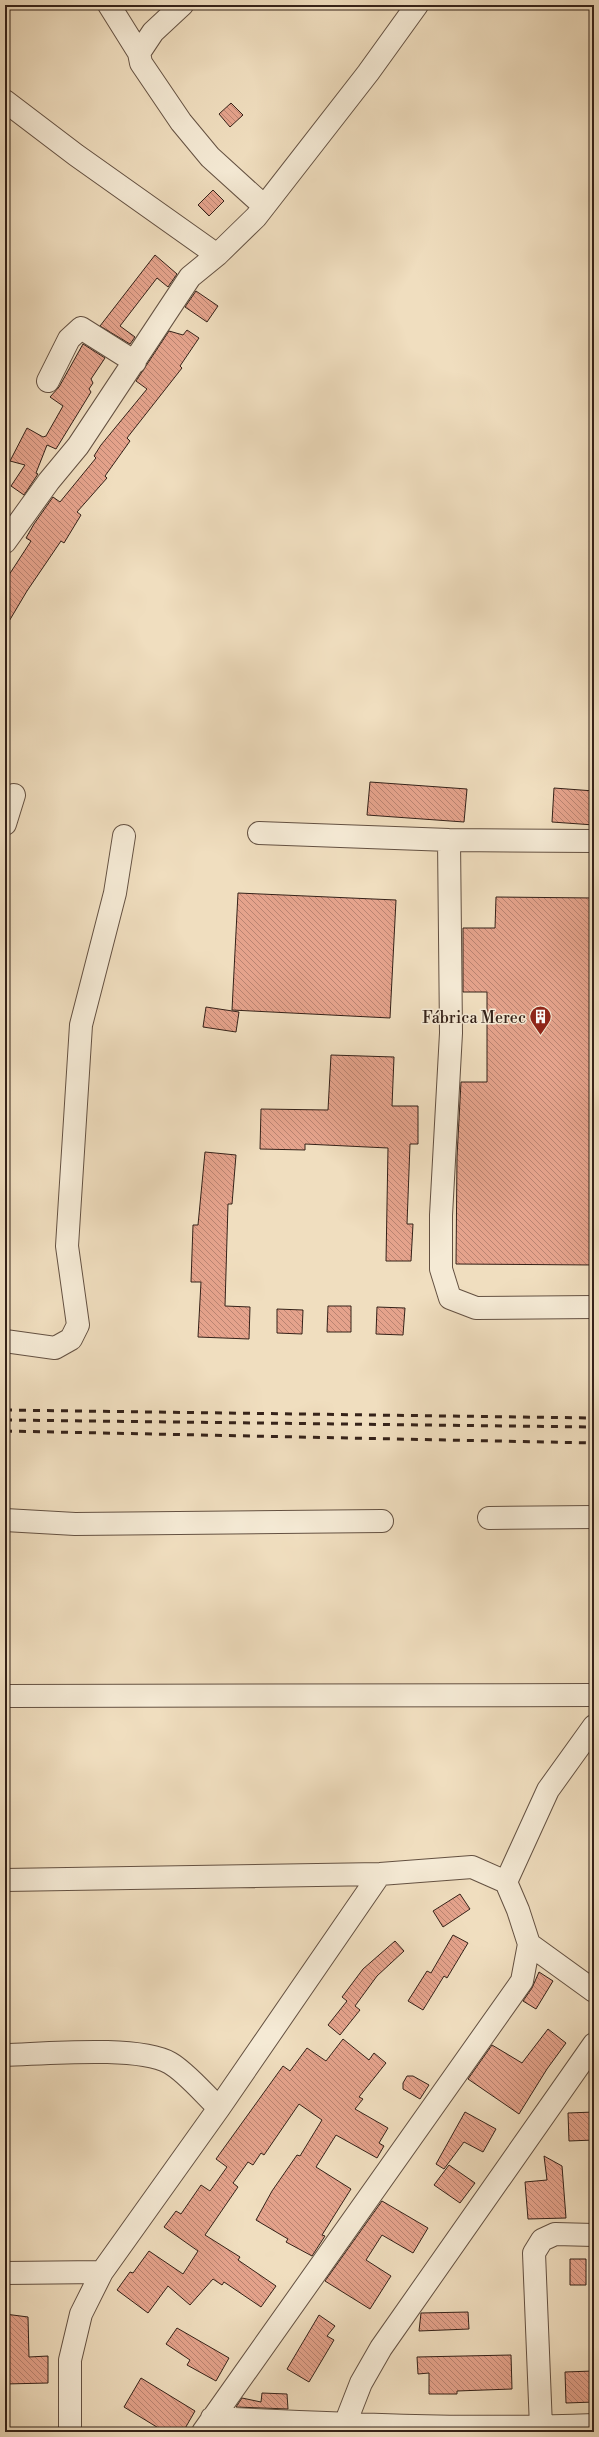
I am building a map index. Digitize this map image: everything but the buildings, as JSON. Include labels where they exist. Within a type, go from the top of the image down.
[{"type":"street","points":[[109,5],[139,53],[141,63],[181,122],[210,157],[264,206]]},
{"type":"street","points":[[139,53],[154,32],[182,5]]},
{"type":"street","points":[[5,542],[49,481],[78,446],[190,277],[217,255],[264,206],[368,73],[417,5]]},
{"type":"street","points":[[5,101],[76,156],[217,255]]},
{"type":"street","points":[[48,381],[69,339],[81,328],[135,362]]},
{"type":"street","points":[[5,824],[14,795]]},
{"type":"street","points":[[258,833],[449,840],[594,841]]},
{"type":"street","points":[[5,1341],[55,1348],[71,1339],[78,1325],[67,1246],[81,1025],[115,893],[124,836]]},
{"type":"street","points":[[449,840],[451,1034],[441,1215],[441,1269],[450,1298],[476,1308],[594,1307]]},
{"type":"street","points":[[489,1518],[594,1517]]},
{"type":"street","points":[[5,1520],[75,1524],[382,1521]]},
{"type":"street","points":[[5,1696],[594,1695]]},
{"type":"street","points":[[208,2425],[522,1981],[529,1944],[506,1882],[548,1790],[594,1726]]},
{"type":"street","points":[[5,1880],[380,1874],[472,1867],[506,1882]]},
{"type":"street","points":[[70,2432],[70,2360],[81,2314],[102,2272],[219,2108],[380,1874]]},
{"type":"street","points":[[529,1944],[594,1991]]},
{"type":"street","points":[[345,2424],[361,2383],[381,2348],[594,2044]]},
{"type":"street","points":[[5,2055],[129,2052],[160,2058],[171,2063],[219,2108]]},
{"type":"street","points":[[541,2428],[534,2253],[542,2240],[555,2234],[594,2234]]},
{"type":"street","points":[[5,2272],[102,2272]]},
{"type":"street","points":[[208,2425],[345,2424],[541,2428],[594,2425]]},
{"type":"railway","points":[[5,1410],[594,1418]]},
{"type":"railway","points":[[5,1420],[594,1427]]},
{"type":"railway","points":[[5,1431],[594,1443]]},
{"type":"place","name":"Fábrica Merec","points":[[541,1036]]}]
